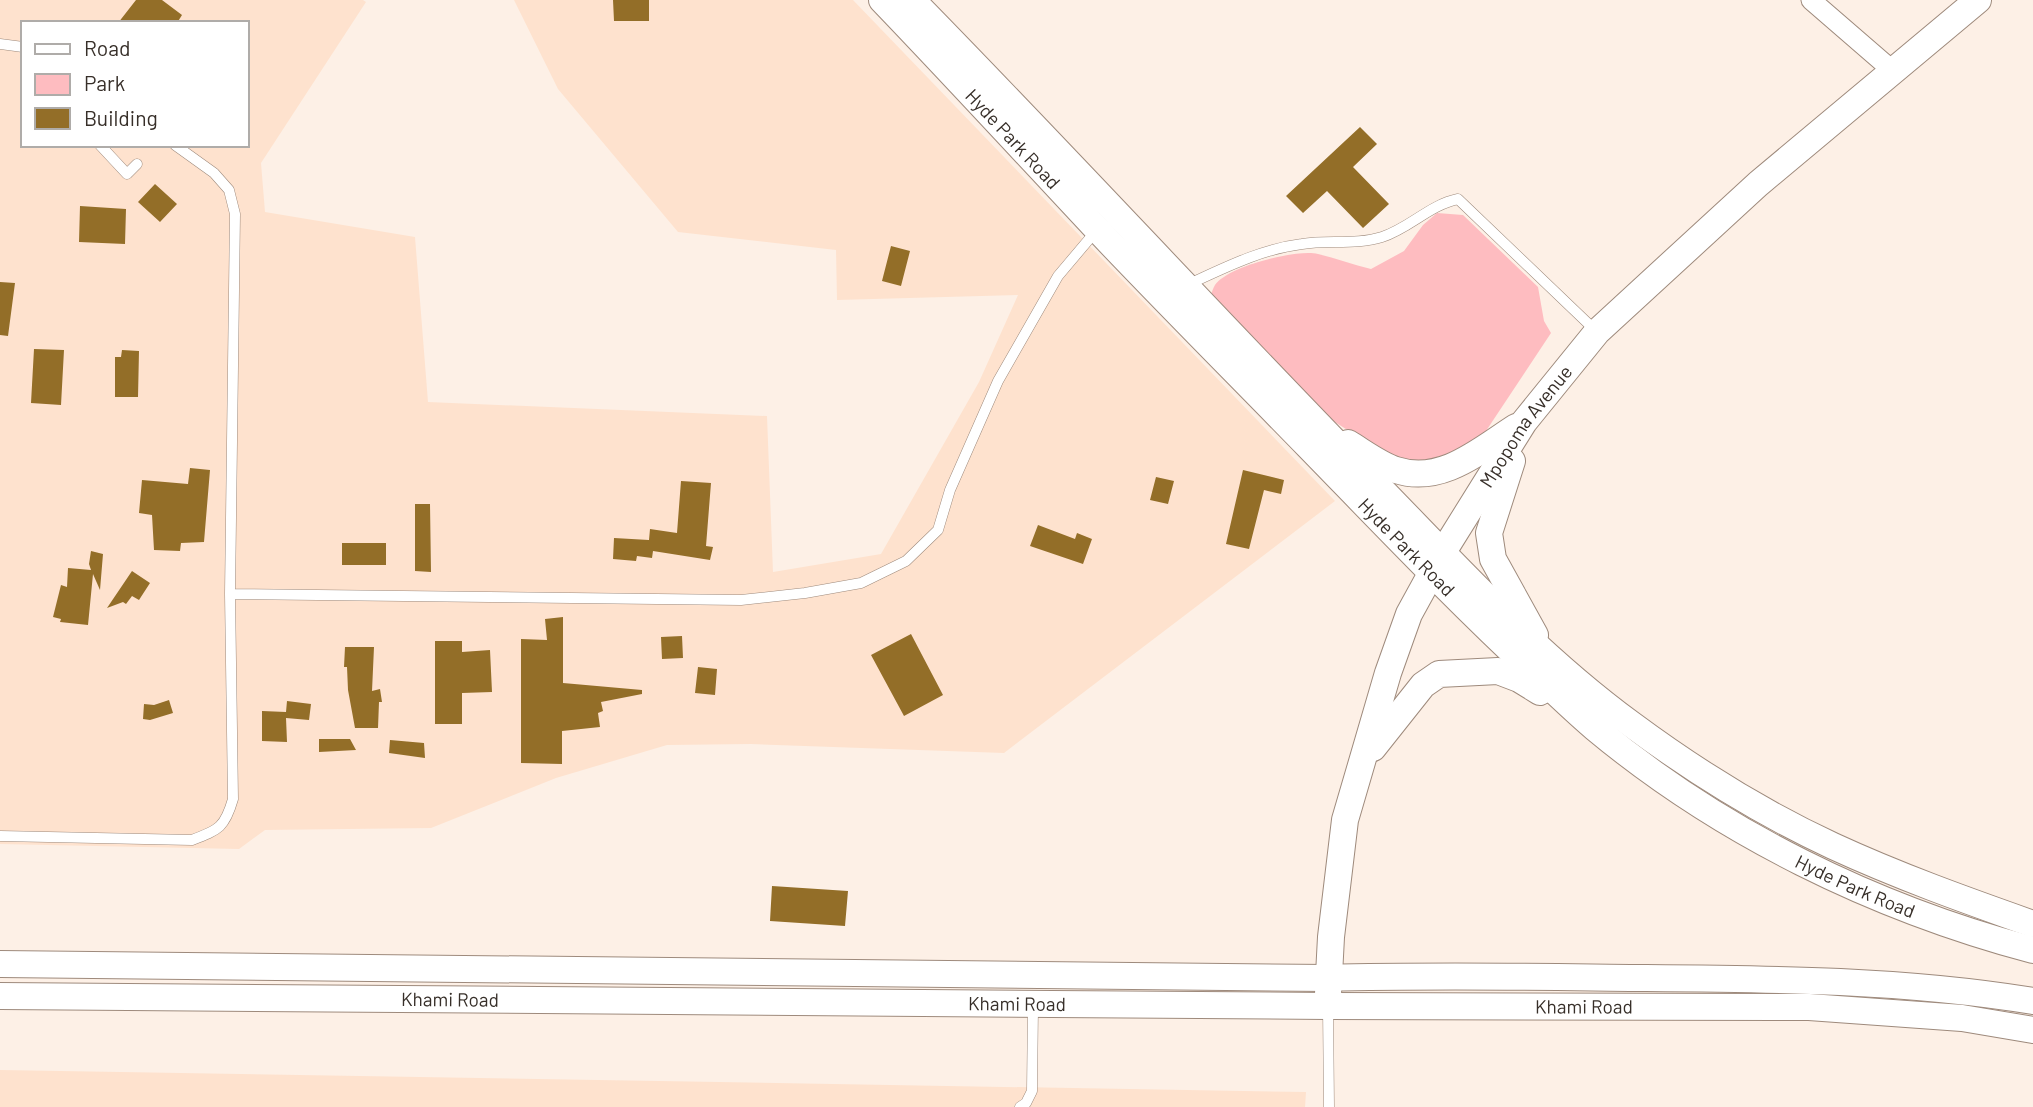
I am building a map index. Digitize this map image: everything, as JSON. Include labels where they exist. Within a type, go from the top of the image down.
[{"type":"street","name":"Hyde Park Road","points":[[882,0],[984,107],[1107,221],[1187,285],[1315,423],[1504,644],[1595,728],[1732,826],[1812,867],[1989,939],[2033,950]]},
{"type":"street","name":"Hyde Park Road","points":[[912,0],[1107,221],[1437,563],[1545,656],[1632,725],[1741,797],[1831,845],[1930,888],[2033,924]]},
{"type":"street","points":[[1811,0],[1893,71]]},
{"type":"street","name":"Mpopoma Avenue","points":[[1328,1006],[1328,978],[1345,820],[1388,673],[1409,614],[1437,563],[1524,422],[1597,332],[1758,184],[1978,0]]},
{"type":"street","points":[[1315,423],[1395,470],[1424,475],[1455,467],[1524,422]]},
{"type":"street","points":[[1524,422],[1489,533],[1493,558],[1545,656]]},
{"type":"street","points":[[1365,757],[1423,685],[1439,674],[1498,671],[1519,678],[1595,728]]},
{"type":"street","points":[[1337,893],[1340,934],[1354,961],[1363,967],[1405,976],[1808,980],[1986,993],[2033,1001]]},
{"type":"street","points":[[1284,976],[1302,965],[1309,957],[1337,893]]},
{"type":"street","name":"Khami Road","points":[[0,964],[1328,978],[1405,976]]},
{"type":"street","name":"Khami Road","points":[[0,996],[1809,1007],[1962,1018],[2033,1030]]},
{"type":"lane","points":[[0,44],[21,47]]},
{"type":"lane","points":[[102,147],[127,174],[136,164]]},
{"type":"lane","points":[[0,836],[192,839],[214,832],[227,820],[233,799],[230,594],[236,214],[229,190],[214,173],[178,147]]},
{"type":"lane","points":[[1187,285],[1275,248],[1381,237],[1409,226],[1443,202],[1458,200],[1597,332]]},
{"type":"lane","points":[[230,594],[741,600],[861,583],[906,561],[938,530],[950,490],[998,381],[1058,276],[1107,221]]},
{"type":"lane","points":[[1020,1107],[1026,1103],[1032,1091],[1034,1003]]},
{"type":"lane","points":[[1328,1006],[1329,1107]]},
{"type":"shaded area","points":[[0,0],[366,2],[261,163],[265,212],[415,237],[428,402],[767,416],[773,572],[881,554],[979,382],[1018,295],[837,300],[836,250],[678,232],[558,89],[514,0],[853,0],[1335,501],[1004,753],[751,744],[667,745],[556,778],[431,828],[265,830],[239,849],[0,844]]},
{"type":"shaded area","points":[[0,1070],[1306,1092],[1305,1107],[0,1107]]},
{"type":"green space","points":[[1437,213],[1463,215],[1538,287],[1544,321],[1551,333],[1480,440],[1455,460],[1399,463],[1313,408],[1211,295],[1215,285],[1233,271],[1263,260],[1294,254],[1318,254],[1371,269],[1404,251],[1423,225]]},
{"type":"building","points":[[136,0],[162,0],[182,15],[178,21],[120,21]]},
{"type":"building","points":[[613,0],[649,0],[649,21],[614,21]]},
{"type":"building","points":[[1360,127],[1377,144],[1353,167],[1389,204],[1363,228],[1327,191],[1303,213],[1286,196]]},
{"type":"building","points":[[155,184],[177,204],[160,222],[138,202]]},
{"type":"building","points":[[80,206],[126,209],[125,244],[79,242]]},
{"type":"building","points":[[891,246],[910,251],[901,286],[882,281]]},
{"type":"building","points":[[0,282],[15,283],[8,336],[0,335]]},
{"type":"building","points":[[34,349],[64,350],[61,405],[31,403]]},
{"type":"building","points":[[122,350],[139,351],[138,397],[115,397],[115,357],[121,357]]},
{"type":"building","points":[[190,468],[210,470],[204,542],[181,543],[180,551],[154,550],[152,515],[139,513],[142,480],[188,484]]},
{"type":"building","points":[[1243,470],[1284,480],[1281,494],[1264,490],[1249,549],[1226,544]]},
{"type":"building","points":[[1156,477],[1174,481],[1168,504],[1150,500]]},
{"type":"building","points":[[681,481],[711,483],[706,546],[713,547],[710,560],[653,551],[652,558],[637,556],[636,561],[613,559],[614,538],[649,540],[650,529],[677,533]]},
{"type":"building","points":[[415,504],[430,504],[431,572],[415,571]]},
{"type":"building","points":[[1038,525],[1075,539],[1077,533],[1092,539],[1083,564],[1030,546]]},
{"type":"building","points":[[342,543],[386,543],[386,565],[342,565]]},
{"type":"building","points":[[91,551],[103,554],[100,590],[93,574],[88,625],[60,622],[61,619],[53,617],[61,585],[67,587],[68,568],[91,570]]},
{"type":"building","points":[[132,571],[150,583],[139,600],[132,596],[126,604],[123,602],[107,608]]},
{"type":"building","points":[[563,617],[563,683],[642,690],[642,694],[601,702],[603,711],[598,713],[600,727],[562,731],[562,764],[521,763],[521,639],[547,640],[545,619]]},
{"type":"building","points":[[911,634],[943,695],[904,716],[871,655]]},
{"type":"building","points":[[682,636],[683,658],[662,659],[661,637]]},
{"type":"building","points":[[435,641],[462,641],[462,652],[490,650],[492,692],[462,693],[462,724],[435,724]]},
{"type":"building","points":[[345,647],[374,647],[372,691],[380,689],[382,702],[379,702],[378,728],[355,728],[347,667],[344,667]]},
{"type":"building","points":[[698,667],[717,669],[715,695],[695,693]]},
{"type":"building","points":[[169,700],[173,713],[150,720],[143,719],[144,704],[154,705]]},
{"type":"building","points":[[287,701],[311,704],[309,720],[286,718],[287,742],[262,741],[262,711],[286,712]]},
{"type":"building","points":[[319,739],[350,739],[356,750],[319,752]]},
{"type":"building","points":[[390,740],[424,743],[425,758],[389,753]]},
{"type":"building","points":[[772,886],[848,891],[845,926],[770,921]]}]
